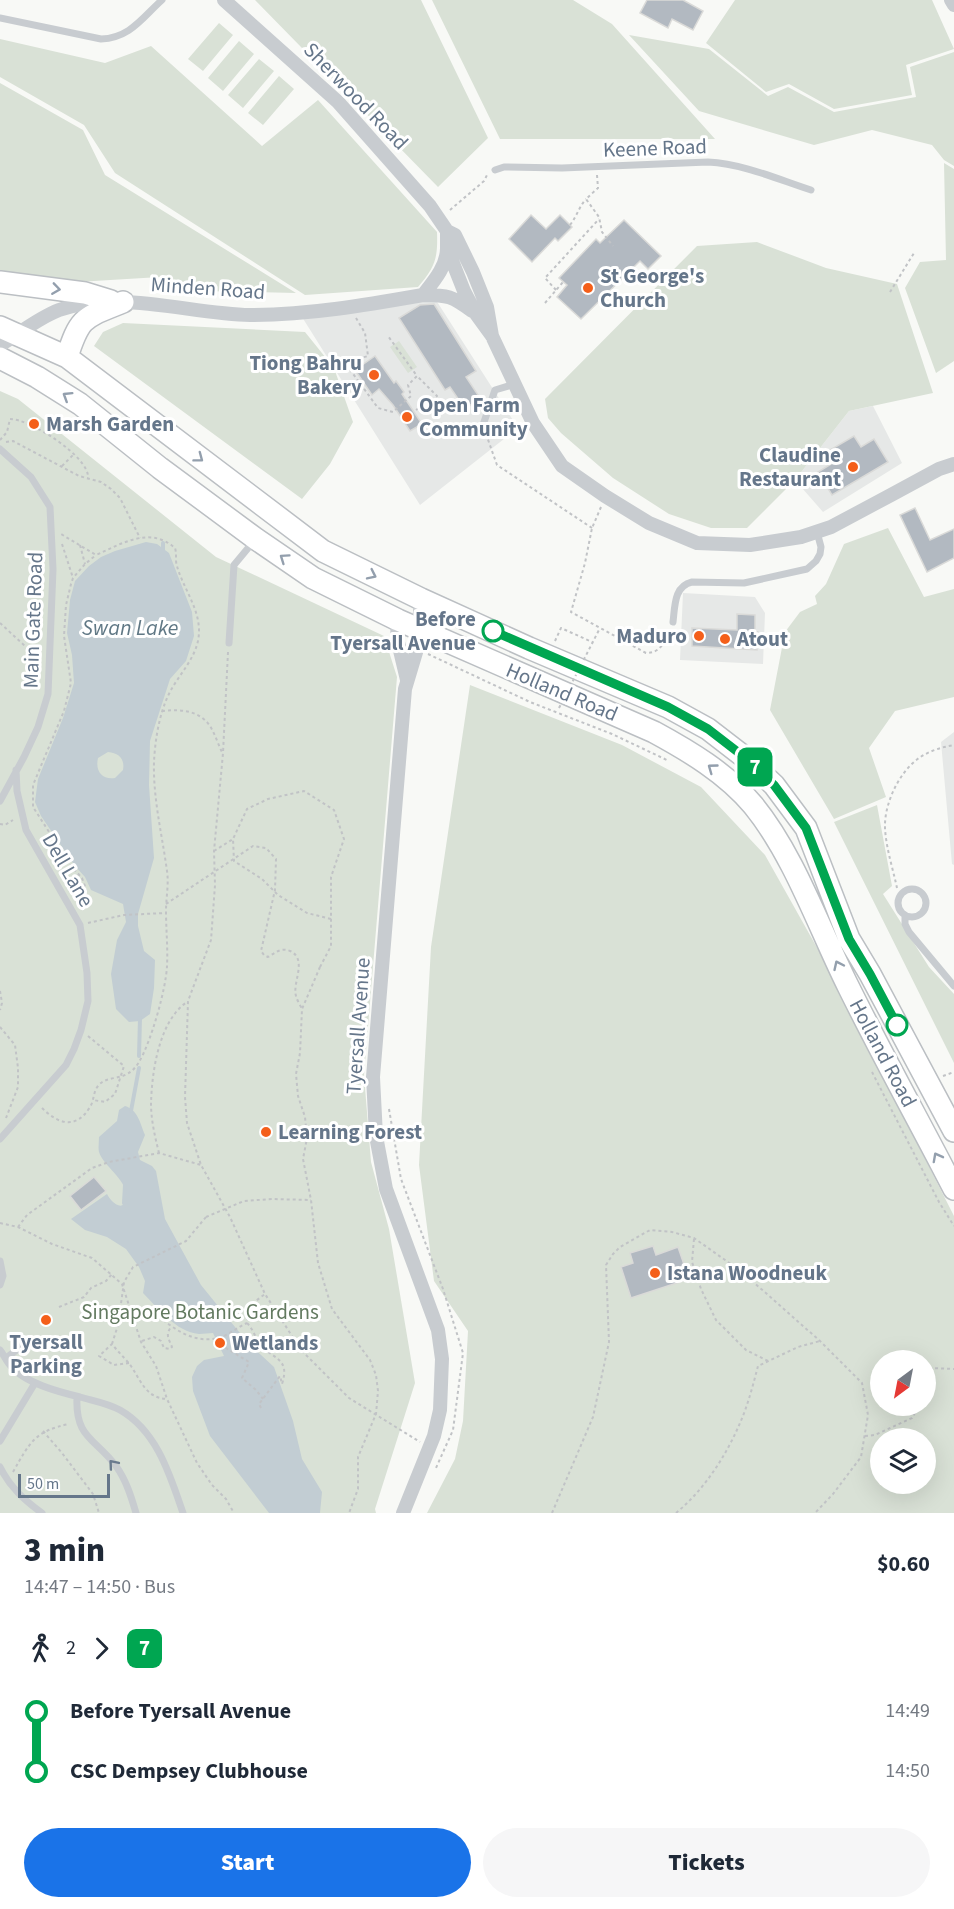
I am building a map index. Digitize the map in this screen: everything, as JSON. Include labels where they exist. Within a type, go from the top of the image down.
[{"type":"main road","points":[[0,282],[85,293],[117,302]]},
{"type":"main road","points":[[67,357],[78,327],[87,316],[117,302]]},
{"type":"main road","name":"Holland Road","points":[[9,331],[67,357],[323,551],[529,648],[668,707],[708,729],[743,756],[774,785],[806,828],[849,939],[954,1131]]},
{"type":"main road","name":"Holland Road","points":[[0,358],[37,377],[80,404],[160,468],[313,578],[398,620],[418,639],[517,673],[654,732],[690,752],[725,777],[752,804],[780,843],[848,986],[954,1189]]},
{"type":"main road","points":[[921,1125],[941,1108]]},
{"type":"street","name":"Sherwood Road","points":[[224,0],[338,102],[430,206],[447,231],[455,235],[488,307],[492,336]]},
{"type":"street","points":[[951,0],[954,5]]},
{"type":"street","points":[[423,295],[447,257],[447,231]]},
{"type":"street","points":[[447,248],[476,314],[492,336],[533,423],[562,466],[649,524],[698,543],[750,545],[801,537],[831,527],[939,469],[954,464]]},
{"type":"street","name":"Minden Road","points":[[423,295],[473,272]]},
{"type":"street","name":"Minden Road","points":[[0,345],[9,331],[60,310],[82,305],[117,302],[251,315],[309,313],[423,295],[450,296],[476,314]]},
{"type":"street","name":"Tyersall Avenue","points":[[403,1513],[430,1448],[440,1410],[442,1359],[438,1330],[386,1189],[376,1136],[373,1077],[407,680],[418,639],[421,599]]},
{"type":"street","points":[[398,620],[397,638],[407,680]]},
{"type":"lane","points":[[0,18],[101,39],[114,38],[128,33],[162,0]]},
{"type":"lane","name":"Keene Road","points":[[495,170],[504,167],[727,163],[811,190]]},
{"type":"lane","points":[[483,425],[495,390],[515,384]]},
{"type":"lane","name":"Main Gate Road","points":[[0,449],[32,477],[50,507],[53,569],[48,694],[24,757],[0,801]]},
{"type":"lane","points":[[673,622],[675,601],[679,589],[685,584],[692,582],[744,583],[807,568],[820,555],[821,547],[817,532]]},
{"type":"lane","points":[[229,643],[234,565],[256,539]]},
{"type":"lane","name":"Dell Lane","points":[[0,1139],[66,1065],[81,1030],[88,1001],[87,973],[80,925],[26,830],[16,791],[16,770]]},
{"type":"lane","points":[[905,915],[917,917],[926,909],[926,897],[922,892],[910,888],[905,890],[900,894],[898,906],[905,915],[905,924],[909,932],[954,986]]},
{"type":"lane","points":[[0,1261],[3,1276],[0,1285]]},
{"type":"lane","points":[[6,1358],[26,1343]]},
{"type":"lane","points":[[0,1350],[10,1365],[27,1379],[77,1397],[105,1403],[140,1425],[168,1469],[183,1513]]},
{"type":"lane","points":[[0,1441],[35,1383]]},
{"type":"lane","points":[[77,1397],[78,1422],[88,1438],[115,1465],[124,1479],[136,1513]]},
{"type":"lane","points":[[0,1467],[8,1481],[27,1502],[42,1513]]},
{"type":"lane","points":[[0,1486],[8,1481]]},
{"type":"path","points":[[570,225],[578,207],[598,188],[594,167]]},
{"type":"path","points":[[586,199],[599,219],[602,232],[613,246]]},
{"type":"path","points":[[556,290],[545,278],[599,219]]},
{"type":"path","points":[[890,292],[914,253]]},
{"type":"path","points":[[545,303],[563,282]]},
{"type":"path","points":[[364,315],[354,316],[365,333],[369,356],[346,362],[378,408],[393,412],[411,396],[408,385],[417,376]]},
{"type":"path","points":[[388,336],[417,376],[437,396],[416,411]]},
{"type":"path","points":[[0,442],[8,432],[10,419],[15,419],[44,432],[74,454],[86,466],[88,478]]},
{"type":"path","points":[[483,425],[497,465],[592,528]]},
{"type":"path","points":[[0,442],[13,441],[79,476],[101,482],[120,498],[140,538]]},
{"type":"path","points":[[63,466],[74,454]]},
{"type":"path","points":[[605,496],[592,528],[571,612],[641,652],[651,653],[656,652],[663,645],[673,622]]},
{"type":"path","points":[[73,578],[58,533],[96,555]]},
{"type":"path","points":[[43,1110],[61,1122],[78,1120],[91,1106],[98,1087],[104,1081],[130,1073],[140,1062],[154,1026],[167,969],[168,874],[155,801],[154,761],[162,711],[168,696],[192,658],[199,631],[195,609],[176,564],[175,548],[168,542],[154,537],[140,538],[96,555],[73,578],[66,605],[64,636],[71,683],[64,711],[33,785],[33,807],[71,866],[82,878],[86,889],[80,925],[124,915],[166,913]]},
{"type":"path","points":[[80,544],[85,564]]},
{"type":"path","points":[[0,623],[49,668]]},
{"type":"path","points":[[561,628],[592,642]]},
{"type":"path","points":[[559,708],[600,628]]},
{"type":"path","points":[[418,639],[541,706],[612,734],[670,761]]},
{"type":"path","points":[[229,643],[224,753],[214,851],[211,940],[188,1001],[185,1097],[187,1123],[201,1165],[230,1217],[265,1294],[301,1350],[349,1398],[430,1448]]},
{"type":"path","points":[[541,706],[543,701]]},
{"type":"path","points":[[162,711],[178,710],[195,714],[209,725],[224,753]]},
{"type":"path","points":[[897,888],[885,827],[890,799],[898,781],[919,758],[942,747],[954,745]]},
{"type":"path","points":[[331,918],[307,913],[278,895],[262,879],[234,861],[233,839],[247,809],[268,800],[304,791],[334,810],[344,839],[331,877],[331,918],[331,946],[302,1009],[300,1053],[296,1074],[298,1096],[306,1117],[307,1138],[303,1159],[311,1200],[318,1263],[332,1309],[370,1360],[376,1375],[378,1390],[376,1414],[358,1457],[358,1489],[349,1513]]},
{"type":"path","points":[[0,825],[11,823],[21,813]]},
{"type":"path","points":[[214,851],[233,839]]},
{"type":"path","points":[[166,904],[253,846],[266,848],[276,859],[275,890],[261,951],[268,957],[279,950],[285,950],[298,958],[295,995],[302,1009]]},
{"type":"path","points":[[0,991],[2,1003],[0,1010]]},
{"type":"path","points":[[159,1153],[153,1128],[151,1103],[160,1046],[167,1025],[178,1008],[188,1001]]},
{"type":"path","points":[[0,1027],[15,1045],[18,1068],[18,1087],[4,1123]]},
{"type":"path","points":[[81,1030],[124,1066],[115,1094],[105,1102],[93,1100]]},
{"type":"path","points":[[869,1066],[939,1202],[954,1226]]},
{"type":"path","points":[[387,1101],[401,1179],[443,1289],[463,1353],[453,1430],[435,1472]]},
{"type":"path","points":[[18,1227],[27,1215],[92,1168],[109,1162],[159,1153],[201,1165]]},
{"type":"path","points":[[129,1363],[114,1365],[99,1356],[112,1344],[118,1325],[124,1282],[133,1267],[186,1241],[207,1217],[244,1201],[311,1200]]},
{"type":"path","points":[[0,1223],[18,1227],[52,1244],[92,1258],[122,1284],[141,1342],[156,1366],[167,1399],[197,1463],[212,1485],[226,1499],[234,1513]]},
{"type":"path","points":[[552,1513],[593,1417],[609,1342],[606,1265],[620,1247],[651,1230],[672,1232],[694,1238],[742,1272],[820,1341],[862,1383],[868,1415],[861,1457],[833,1494],[815,1513]]},
{"type":"path","points":[[694,1238],[692,1262],[716,1320],[746,1350],[768,1361]]},
{"type":"path","points":[[59,1307],[84,1297],[91,1288],[106,1281],[112,1274]]},
{"type":"path","points":[[261,1408],[259,1404],[280,1377],[282,1384],[284,1371],[279,1358],[261,1346],[247,1323],[249,1306],[265,1294]]},
{"type":"path","points":[[159,1316],[171,1327],[195,1337],[220,1337],[247,1323]]},
{"type":"path","points":[[141,1342],[148,1338],[158,1338],[164,1348],[170,1349],[172,1347],[167,1337],[171,1327]]},
{"type":"path","points":[[220,1337],[226,1348],[249,1362],[243,1378],[263,1399]]},
{"type":"path","points":[[676,1513],[688,1503],[718,1464],[740,1423],[759,1366],[798,1347],[820,1341]]},
{"type":"path","points":[[112,1344],[129,1363],[147,1392],[167,1399]]},
{"type":"path","points":[[936,1368],[954,1369]]},
{"type":"path","points":[[865,1436],[875,1435],[913,1416]]},
{"type":"path","points":[[8,1481],[24,1453],[43,1431],[78,1422]]},
{"type":"path","points":[[43,1431],[93,1494],[99,1513]]},
{"type":"shaded area","points":[[434,297],[518,428],[420,505],[302,317]]},
{"type":"shaded area","points":[[873,406],[902,463],[823,512],[795,480],[849,411]]},
{"type":"shaded area","points":[[683,593],[755,597],[765,613],[763,664],[680,660]]},
{"type":"shaded area","points":[[954,732],[954,865],[952,864],[941,742]]},
{"type":"green space","points":[[255,0],[421,0],[488,138],[438,187]]},
{"type":"green space","points":[[432,0],[573,0],[612,24],[715,139],[500,139]]},
{"type":"green space","points":[[735,0],[932,0],[954,49],[906,65],[912,95],[834,109],[789,84],[766,92],[706,43]]},
{"type":"green space","points":[[219,23],[233,35],[203,71],[188,59]]},
{"type":"green space","points":[[629,35],[709,49],[768,96],[788,87],[834,112],[916,97],[910,67],[954,52],[954,166],[944,160],[932,145],[872,130],[814,145],[699,111]]},
{"type":"green space","points":[[0,39],[105,63],[151,46],[262,146],[318,100],[437,232],[437,249],[432,268],[418,287],[305,295],[115,173],[84,125],[0,77]]},
{"type":"green space","points":[[239,41],[254,54],[223,91],[208,78]]},
{"type":"green space","points":[[259,59],[274,71],[243,108],[228,95]]},
{"type":"green space","points":[[279,76],[294,89],[263,125],[248,113]]},
{"type":"green space","points":[[0,83],[83,130],[105,175],[296,293],[203,291],[160,277],[61,283],[0,274]]},
{"type":"green space","points":[[944,163],[954,169],[954,361],[936,373],[905,288],[920,262],[946,260]]},
{"type":"green space","points":[[757,242],[826,268],[897,284],[933,393],[849,411],[795,480],[747,528],[711,528],[669,514],[613,478],[561,433],[548,418],[545,399],[697,246]]},
{"type":"green space","points":[[123,323],[305,332],[334,368],[353,422],[330,464],[302,499],[94,346],[103,332]]},
{"type":"green space","points":[[399,341],[417,367],[408,373],[390,347]]},
{"type":"green space","name":"Singapore Botanic Gardens","points":[[0,391],[18,399],[216,557],[384,636],[397,677],[364,1075],[371,1162],[389,1229],[415,1383],[375,1509],[376,1513],[0,1513]]},
{"type":"green space","points":[[888,528],[924,597],[954,589],[954,697],[895,711],[869,748],[886,797],[834,819],[770,710],[785,632],[800,612],[817,604],[815,596],[826,584],[844,544]]},
{"type":"green space","points":[[470,685],[622,745],[701,787],[765,855],[829,969],[954,1216],[954,1513],[427,1513],[455,1459],[463,1421],[468,1331],[434,1281],[419,1165],[431,947]]},
{"type":"green space","points":[[877,805],[892,886],[883,894],[929,967],[954,994],[954,1063],[834,822]]},
{"type":"water","name":"Swan Lake","points":[[146,542],[157,544],[169,553],[192,612],[194,636],[186,661],[170,679],[150,741],[149,785],[154,858],[138,914],[138,926],[144,951],[155,960],[154,988],[150,1014],[140,1021],[129,1022],[116,1009],[111,974],[117,940],[126,922],[123,904],[91,890],[85,877],[41,816],[35,802],[38,779],[63,718],[74,683],[72,655],[67,633],[70,600],[75,581],[101,557]],"holes":[[[108,752],[120,757],[123,770],[115,778],[106,778],[100,774],[98,758]]]},
{"type":"water","points":[[125,1106],[136,1114],[140,1122],[145,1135],[138,1152],[140,1160],[152,1166],[156,1171],[165,1219],[201,1285],[248,1343],[274,1367],[293,1421],[302,1459],[322,1492],[320,1513],[269,1513],[210,1436],[193,1391],[192,1377],[197,1366],[204,1360],[224,1356],[213,1333],[199,1334],[175,1324],[143,1293],[145,1281],[139,1267],[126,1249],[107,1237],[85,1230],[71,1219],[107,1194],[117,1205],[123,1205],[125,1202],[126,1191],[123,1185],[99,1152],[99,1137],[117,1121],[119,1110]]},
{"type":"building","points":[[647,0],[683,0],[703,11],[693,30],[672,19],[668,28],[640,13]]},
{"type":"building","points":[[531,215],[546,229],[560,215],[572,227],[558,241],[555,238],[532,262],[509,239]]},
{"type":"building","points":[[624,220],[661,256],[648,269],[640,261],[581,319],[557,297],[567,285],[559,278],[596,239],[600,243]]},
{"type":"building","points":[[434,304],[476,371],[466,377],[480,398],[465,409],[450,387],[445,390],[399,318],[420,305]]},
{"type":"building","points":[[375,356],[394,383],[396,381],[404,392],[402,394],[422,424],[410,431],[379,389],[372,395],[355,370]]},
{"type":"building","name":"Claudine Restaurant","points":[[854,436],[861,447],[874,439],[888,462],[832,495],[818,472],[836,461],[830,450]]},
{"type":"building","points":[[915,508],[930,540],[954,529],[954,558],[927,572],[900,515]]},
{"type":"building","name":"Atout","points":[[737,614],[755,615],[755,631],[758,632],[757,650],[692,646],[692,628],[737,630]]},
{"type":"building","points":[[94,1177],[106,1191],[81,1210],[70,1196]]},
{"type":"building","name":"Istana Woodneuk","points":[[653,1246],[656,1255],[678,1247],[689,1279],[631,1298],[621,1267],[633,1263],[630,1253]]},
{"type":"waterway","points":[[163,543],[163,553]]},
{"type":"waterway","points":[[139,1056],[140,1018]]},
{"type":"waterway","points":[[131,1111],[139,1068]]},
{"type":"waterway","points":[[125,1185],[124,1203],[127,1206]]},
{"type":"bus line","name":"7","points":[[493,631],[668,707],[708,729],[743,756],[774,785],[806,828],[849,939],[897,1025]]},
{"type":"place","name":"St George's Church","points":[[588,288]]},
{"type":"place","name":"Tiong Bahru Bakery","points":[[374,375]]},
{"type":"place","name":"Open Farm Community","points":[[407,417]]},
{"type":"place","name":"Marsh Garden","points":[[34,424]]},
{"type":"place","name":"Claudine Restaurant","points":[[853,467]]},
{"type":"place","name":"Before Tyersall Avenue","points":[[493,631]]},
{"type":"place","name":"Maduro","points":[[699,636]]},
{"type":"place","name":"Atout","points":[[725,639]]},
{"type":"place","name":"Learning Forest","points":[[266,1132]]},
{"type":"place","name":"Istana Woodneuk","points":[[655,1273]]},
{"type":"place","name":"Tyersall Parking","points":[[46,1320]]},
{"type":"place","name":"Wetlands","points":[[220,1343]]}]
